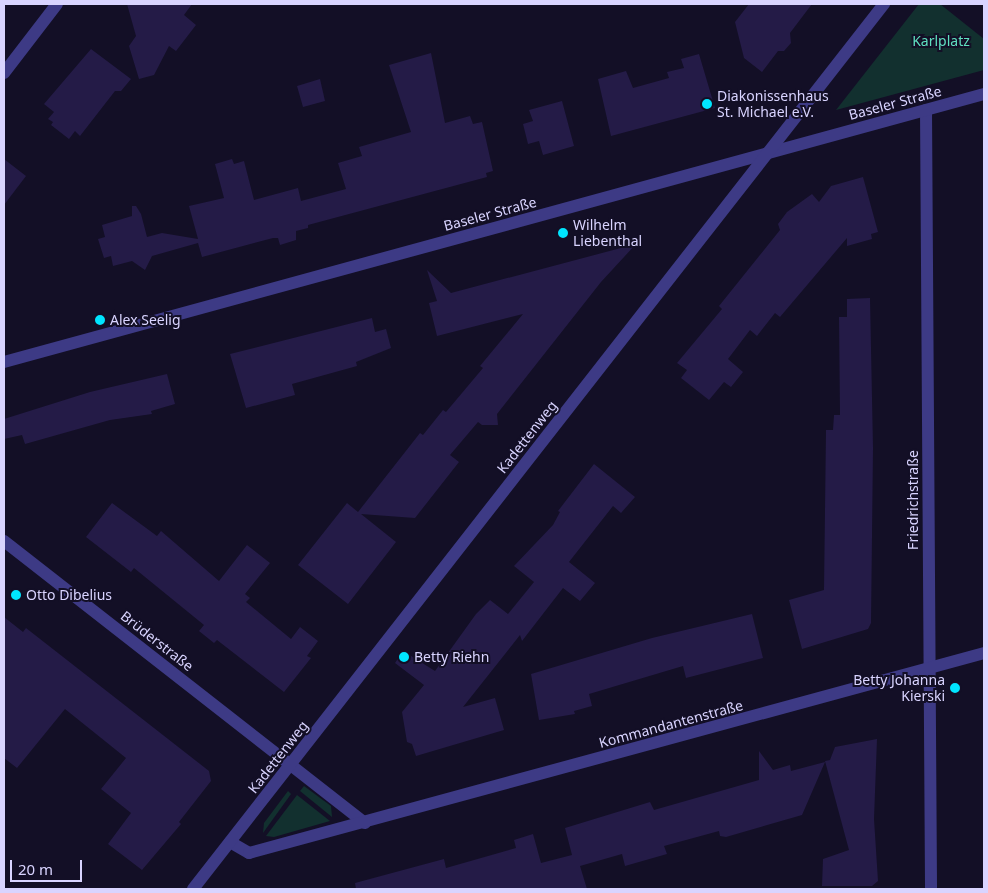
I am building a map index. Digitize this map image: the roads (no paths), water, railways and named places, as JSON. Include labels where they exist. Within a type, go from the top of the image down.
[{"type":"street","points":[[4,73],[57,4]]},
{"type":"street","name":"Kadettenweg","points":[[193,889],[884,4]]},
{"type":"street","name":"Baseler Straße","points":[[4,362],[984,94]]},
{"type":"street","name":"Friedrichstraße","points":[[926,110],[931,889]]},
{"type":"street","name":"Brüderstraße","points":[[4,541],[291,764]]},
{"type":"street","name":"Kommandantenstraße","points":[[230,842],[249,853],[365,823],[984,653]]},
{"type":"street","points":[[291,764],[365,823]]},
{"type":"place","name":"Diakonissenhaus St. Michael e.V.","points":[[707,104]]},
{"type":"place","name":"Wilhelm Liebenthal","points":[[563,233]]},
{"type":"place","name":"Alex Seelig","points":[[100,320]]},
{"type":"place","name":"Otto Dibelius","points":[[16,595]]},
{"type":"place","name":"Betty Riehn","points":[[404,657]]},
{"type":"place","name":"Betty Johanna Kierski","points":[[955,688]]},
{"type":"park label","name":"Karlplatz","points":[[941,41]]}]
